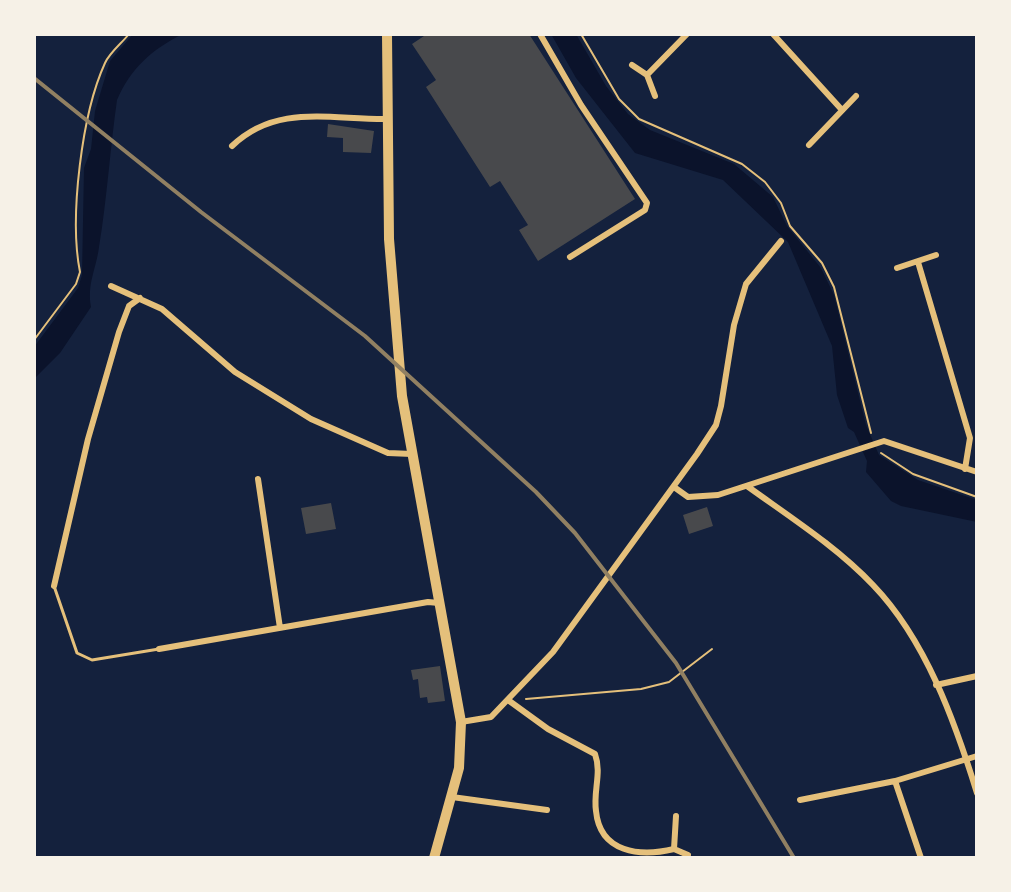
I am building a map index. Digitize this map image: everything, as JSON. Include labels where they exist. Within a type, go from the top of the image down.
[{"type":"main road","points":[[387,34],[389,239],[402,396],[461,722],[459,768],[434,858]]},
{"type":"street","points":[[540,34],[581,105],[647,203],[645,210],[570,257]]},
{"type":"street","points":[[647,75],[687,34]]},
{"type":"street","points":[[773,34],[842,110]]},
{"type":"street","points":[[632,65],[647,75],[655,96]]},
{"type":"street","points":[[809,145],[856,96]]},
{"type":"street","points":[[232,146],[250,129],[274,119],[306,116],[390,119]]},
{"type":"street","points":[[461,722],[491,717],[553,652],[716,425],[734,325],[746,284],[781,241]]},
{"type":"street","points":[[897,268],[936,255]]},
{"type":"street","points":[[918,262],[970,438],[965,469]]},
{"type":"street","points":[[111,286],[162,309],[235,372],[311,419],[388,453],[412,454]]},
{"type":"street","points":[[54,586],[88,439],[119,332],[129,306],[140,298]]},
{"type":"street","points":[[674,487],[688,497],[702,497],[747,486],[884,441],[977,472]]},
{"type":"street","points":[[258,479],[280,628]]},
{"type":"street","points":[[747,486],[846,560],[874,585],[906,625],[936,685],[977,793]]},
{"type":"street","points":[[159,649],[428,602],[439,603]]},
{"type":"street","points":[[936,685],[977,676]]},
{"type":"street","points":[[508,700],[548,729],[595,754],[599,766],[596,811],[601,834],[612,845],[642,853],[674,849],[688,855]]},
{"type":"street","points":[[800,800],[895,781],[977,756]]},
{"type":"street","points":[[895,781],[921,858]]},
{"type":"street","points":[[452,797],[547,810]]},
{"type":"street","points":[[674,849],[676,816]]},
{"type":"lane","points":[[54,586],[77,653],[92,660],[159,649]]},
{"type":"path","points":[[34,340],[76,284],[80,272],[79,176],[88,114],[106,60],[129,34]]},
{"type":"path","points":[[581,34],[619,99],[639,119],[742,164],[765,182],[781,203],[790,226],[822,263],[834,287],[871,435]]},
{"type":"path","points":[[879,452],[913,474],[977,497]]},
{"type":"path","points":[[508,700],[641,689],[669,682],[712,649]]},
{"type":"water","points":[[133,34],[183,34],[144,61],[129,78],[117,100],[102,229],[91,284],[91,307],[60,353],[34,379],[34,347],[78,288],[82,275],[84,168],[91,149],[95,111],[110,61]]},
{"type":"water","points":[[551,34],[576,34],[606,86],[628,114],[650,130],[734,164],[773,197],[787,226],[821,268],[834,295],[866,425],[879,455],[918,480],[977,500],[977,522],[901,506],[891,501],[866,472],[867,461],[854,432],[848,428],[837,395],[832,346],[788,242],[723,180],[635,153],[576,78]]},
{"type":"building","points":[[427,34],[529,34],[635,199],[538,261],[519,230],[528,225],[500,181],[490,187],[426,87],[436,80],[412,44]]},
{"type":"building","points":[[328,124],[374,131],[371,153],[343,152],[343,138],[327,137]]},
{"type":"building","points":[[331,503],[336,529],[306,534],[301,508]]},
{"type":"building","points":[[707,507],[713,526],[689,534],[683,515]]},
{"type":"building","points":[[440,666],[445,701],[428,703],[427,697],[420,698],[418,679],[413,680],[411,670]]},
{"type":"railway","points":[[34,78],[201,212],[365,336],[536,492],[575,533],[676,663],[794,858]]}]
